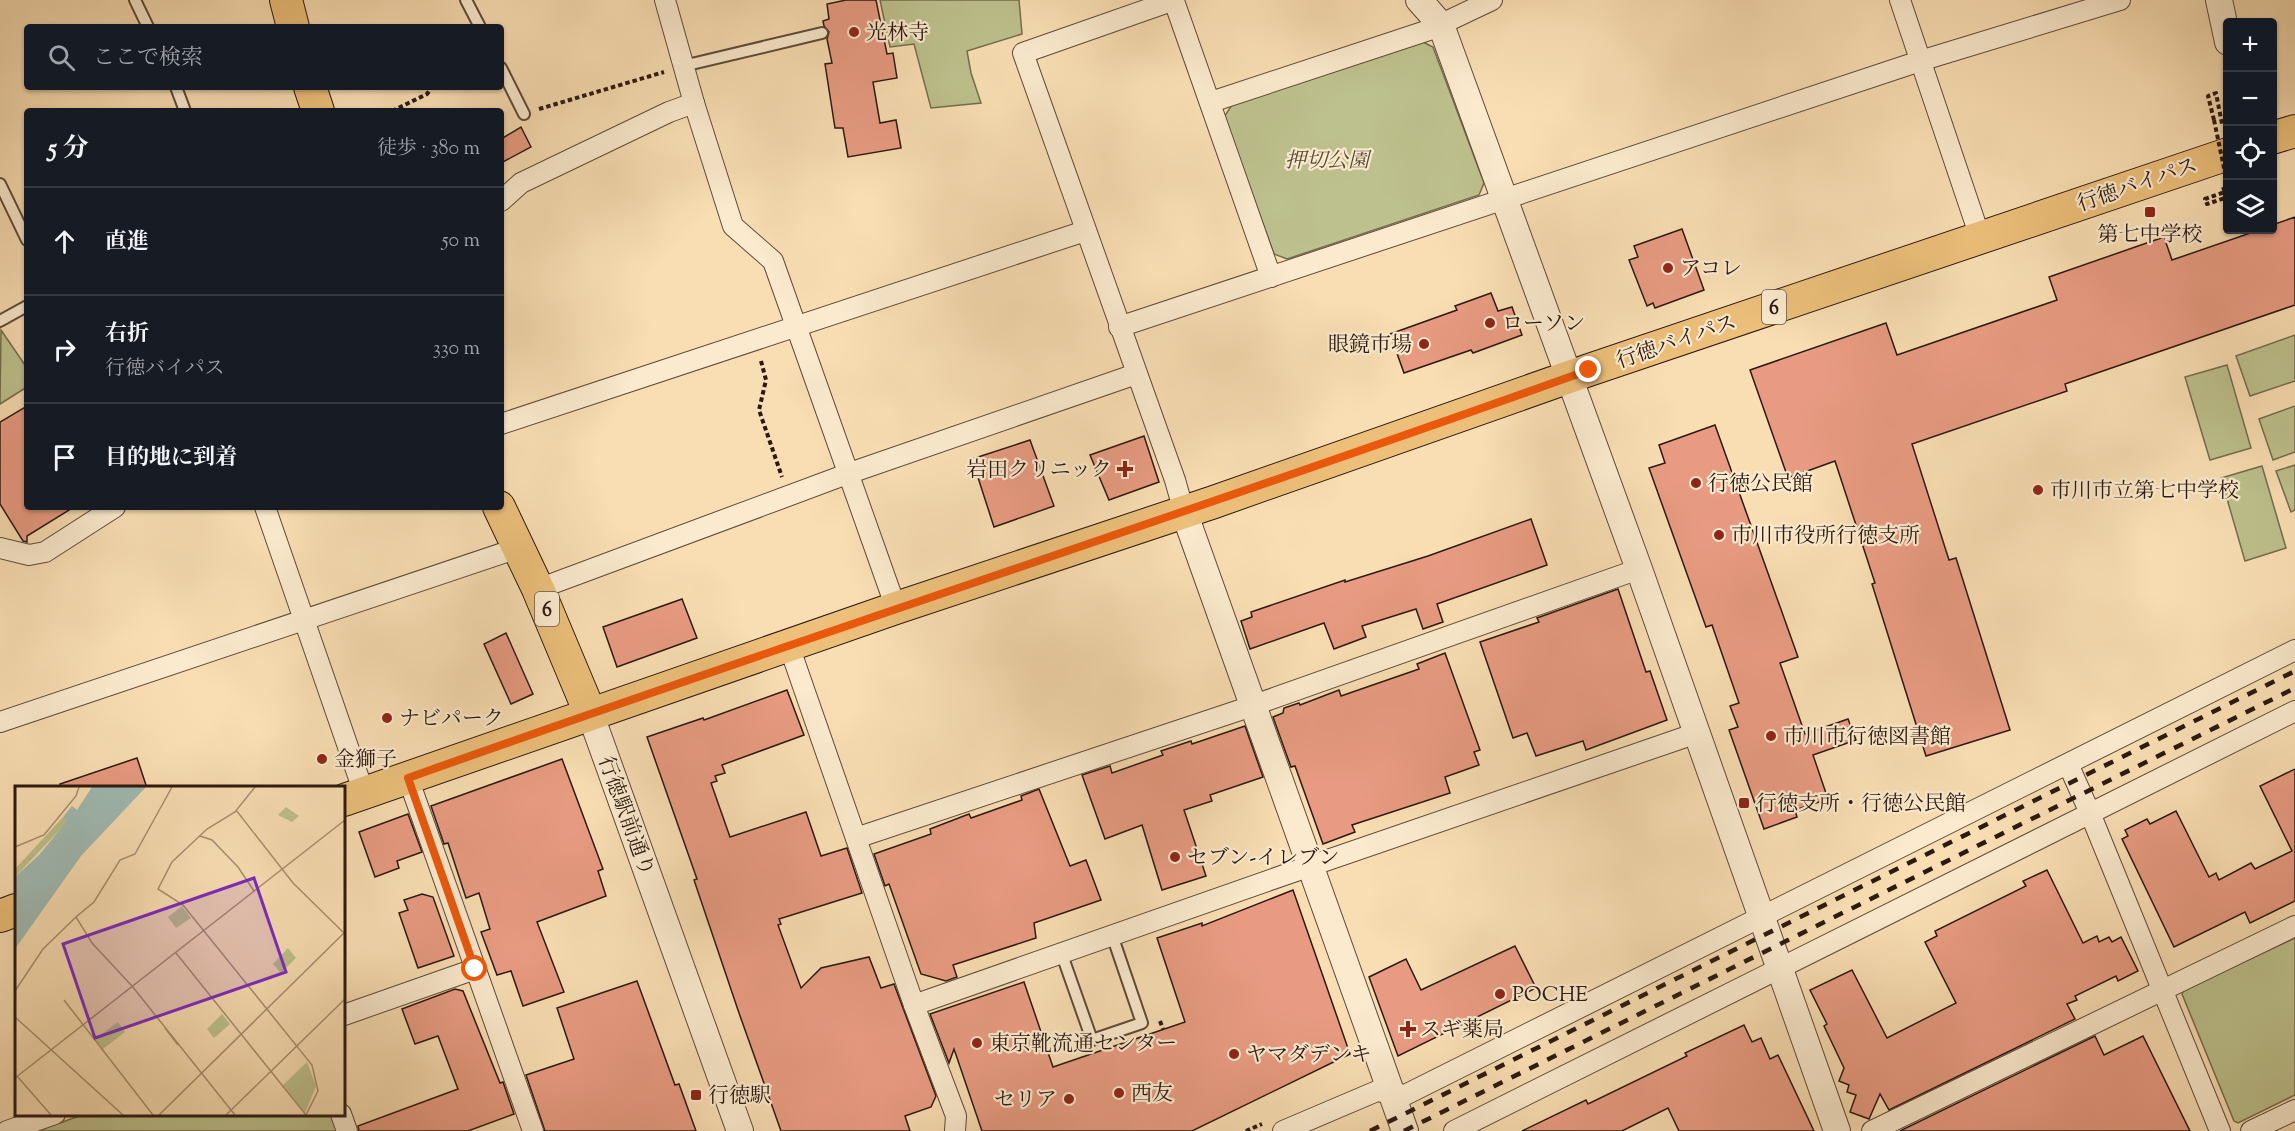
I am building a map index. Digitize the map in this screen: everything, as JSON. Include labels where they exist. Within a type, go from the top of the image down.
[{"type":"main road","points":[[286,0],[291,24]]},
{"type":"main road","points":[[311,90],[317,108]]},
{"type":"main road","points":[[2277,136],[2295,131]]},
{"type":"main road","name":"行徳バイパス","points":[[354,797],[590,713],[1184,512],[1980,237],[2223,140]]},
{"type":"main road","name":"行徳駅前通り","points":[[501,510],[538,589],[590,713]]},
{"type":"main road","points":[[0,916],[15,910]]},
{"type":"street","points":[[665,0],[694,103],[733,226],[773,261],[896,608]]},
{"type":"street","points":[[1419,0],[1441,25],[1639,569],[1837,1131]]},
{"type":"street","points":[[1211,102],[1441,25],[1492,0]]},
{"type":"street","points":[[1900,0],[1980,237]]},
{"type":"street","points":[[1119,327],[1920,61],[2120,0]]},
{"type":"street","points":[[2219,0],[2223,19]]},
{"type":"street","points":[[1271,277],[1174,1],[1023,53],[1405,1131]]},
{"type":"street","points":[[504,198],[521,183],[669,112],[694,103]]},
{"type":"street","points":[[504,423],[1085,231]]},
{"type":"street","points":[[538,589],[847,474],[1136,374]]},
{"type":"street","points":[[2,546],[29,555],[45,552],[110,510]]},
{"type":"street","points":[[265,510],[305,620],[354,797]]},
{"type":"street","points":[[0,722],[518,548]]},
{"type":"street","points":[[856,838],[1254,705],[1639,569]]},
{"type":"street","points":[[789,646],[956,1116],[955,1131]]},
{"type":"street","points":[[1283,1131],[1377,1091],[1405,1095],[2295,650]]},
{"type":"street","points":[[1455,1131],[2295,711]]},
{"type":"street","name":"行徳駅前通り","points":[[590,713],[740,1131]]},
{"type":"street","points":[[915,1005],[1061,952],[1697,733]]},
{"type":"street","points":[[2068,764],[2220,1131]]},
{"type":"street","points":[[408,778],[531,1130]]},
{"type":"street","points":[[1872,1131],[2295,926]]},
{"type":"street","points":[[345,1015],[475,969]]},
{"type":"street","points":[[2251,1131],[2295,1110]]},
{"type":"street","points":[[7,1131],[49,1116]]},
{"type":"street","points":[[342,1116],[347,1131]]},
{"type":"lane","points":[[135,0],[147,24]]},
{"type":"lane","points":[[466,0],[478,24]]},
{"type":"lane","points":[[683,66],[822,33]]},
{"type":"lane","points":[[504,74],[524,114]]},
{"type":"lane","points":[[177,90],[184,108]]},
{"type":"lane","points":[[0,184],[24,234]]},
{"type":"lane","points":[[0,321],[24,308]]},
{"type":"lane","points":[[1061,952],[1092,1040],[1122,1030],[1142,1023],[1112,935]]},
{"type":"path","points":[[524,114],[584,94],[683,66]]},
{"type":"path","points":[[398,108],[427,94],[430,90]]},
{"type":"path","points":[[2223,128],[2216,93],[2208,96],[2223,176]]},
{"type":"path","points":[[2223,190],[2205,199],[2207,204],[2223,199]]},
{"type":"path","points":[[756,340],[766,380],[759,410],[789,496]]},
{"type":"green space","points":[[880,0],[1019,0],[1022,34],[967,51],[971,73],[981,103],[931,108],[914,44],[890,47]]},
{"type":"green space","name":"押切公園","points":[[1423,42],[1433,47],[1484,183],[1479,195],[1287,259],[1274,254],[1224,117],[1232,105]]},
{"type":"green space","points":[[1,330],[24,364],[24,389],[0,404]]},
{"type":"green space","points":[[2295,335],[2295,381],[2250,396],[2236,356]]},
{"type":"green space","points":[[2227,365],[2251,448],[2210,460],[2185,377]]},
{"type":"green space","points":[[2295,406],[2295,452],[2273,460],[2259,419]]},
{"type":"green space","points":[[2295,465],[2295,510],[2291,512],[2276,471]]},
{"type":"green space","points":[[2262,466],[2286,548],[2245,561],[2221,478]]},
{"type":"green space","points":[[2295,938],[2295,1095],[2238,1123],[2234,1121],[2182,994],[2184,990]]},
{"type":"green space","points":[[79,1116],[331,1116],[337,1131],[37,1131]]},
{"type":"building","points":[[846,0],[876,0],[887,54],[893,53],[897,78],[873,82],[880,123],[896,120],[901,148],[848,157],[843,128],[835,128],[825,64],[832,63],[827,39],[829,32],[823,21],[829,19],[827,4]]},
{"type":"building","points":[[521,127],[531,147],[504,161],[504,137]]},
{"type":"building","points":[[2295,217],[2295,305],[2065,384],[2067,391],[1912,444],[1949,560],[1956,558],[2010,730],[1926,756],[1872,584],[1875,583],[1835,461],[1788,478],[1750,370],[1886,323],[1897,355],[2057,300],[2049,277],[2164,237],[2172,260],[2247,234],[2277,234],[2277,223]]},
{"type":"building","name":"アコレ","points":[[1682,229],[1704,290],[1655,308],[1653,303],[1647,306],[1629,260],[1638,257],[1634,246]]},
{"type":"building","points":[[1491,293],[1498,311],[1512,307],[1522,335],[1473,353],[1471,350],[1404,373],[1390,334],[1457,310],[1455,306]]},
{"type":"building","points":[[24,408],[24,510],[69,510],[27,536],[27,542],[23,541],[0,504],[0,422]]},
{"type":"building","points":[[1715,425],[1798,657],[1780,663],[1805,734],[1848,719],[1856,740],[1813,755],[1828,799],[1795,810],[1797,817],[1764,829],[1729,730],[1738,727],[1730,706],[1739,703],[1712,625],[1706,627],[1649,468],[1665,463],[1659,445]]},
{"type":"building","name":"岩田クリニック","points":[[1144,436],[1159,482],[1109,500],[1090,455]]},
{"type":"building","points":[[1030,440],[1054,506],[994,527],[972,459]]},
{"type":"building","points":[[1531,519],[1547,565],[1437,604],[1443,622],[1423,629],[1416,609],[1362,626],[1366,637],[1334,649],[1324,623],[1250,649],[1241,621],[1252,617],[1251,612],[1345,580],[1345,582],[1428,556]]},
{"type":"building","points":[[1618,589],[1646,672],[1650,671],[1667,720],[1586,750],[1583,741],[1536,756],[1527,733],[1513,738],[1480,642],[1539,622],[1537,618]]},
{"type":"building","points":[[682,599],[697,638],[617,667],[603,627]]},
{"type":"building","points":[[506,633],[533,694],[511,704],[484,644]]},
{"type":"building","points":[[1445,653],[1480,750],[1474,752],[1479,765],[1445,777],[1450,793],[1352,825],[1355,832],[1323,844],[1295,766],[1291,767],[1273,717],[1283,713],[1284,708],[1299,703],[1300,705],[1339,690],[1341,696],[1419,669],[1417,664]]},
{"type":"building","points":[[787,690],[804,735],[722,765],[725,773],[715,776],[717,781],[711,783],[730,837],[806,812],[821,856],[847,848],[862,893],[779,919],[781,924],[778,925],[801,988],[821,968],[869,957],[881,988],[894,984],[936,1096],[931,1107],[905,1116],[910,1131],[781,1131],[647,737],[703,718],[704,720]]},
{"type":"building","points":[[1245,726],[1263,777],[1210,795],[1212,801],[1184,810],[1206,876],[1162,890],[1142,825],[1105,839],[1082,775],[1110,766],[1112,773],[1163,755],[1161,751],[1191,741],[1192,744]]},
{"type":"building","points":[[137,758],[146,786],[60,786],[60,784]]},
{"type":"building","points":[[562,759],[603,869],[598,871],[606,896],[537,922],[564,992],[523,1006],[511,971],[497,975],[481,932],[490,929],[479,893],[466,898],[448,843],[444,844],[431,806]]},
{"type":"building","points":[[2295,769],[2295,901],[2250,923],[2245,912],[2174,947],[2122,839],[2128,836],[2125,830],[2147,819],[2150,824],[2176,811],[2209,877],[2216,873],[2219,880],[2251,863],[2255,869],[2292,851],[2260,786]]},
{"type":"building","points":[[1039,789],[1070,866],[1086,860],[1101,900],[1034,923],[1036,938],[953,965],[957,977],[946,981],[921,974],[889,884],[885,886],[874,854],[931,834],[930,829],[969,814],[971,818],[1022,800],[1021,796]]},
{"type":"building","points":[[408,814],[422,852],[397,861],[399,868],[375,877],[359,832]]},
{"type":"building","points":[[2047,870],[2083,943],[2097,936],[2099,942],[2109,937],[2112,942],[2121,937],[2138,971],[2118,981],[2116,976],[2075,996],[2077,1000],[2067,1004],[2075,1019],[1889,1110],[1880,1094],[1869,1119],[1850,1112],[1856,1095],[1847,1092],[1849,1085],[1839,1081],[1844,1068],[1824,1026],[1827,1024],[1810,990],[1852,970],[1887,1038],[1956,1003],[1925,942],[1937,936],[1935,931],[2026,886],[2023,881]]},
{"type":"building","points":[[1293,890],[1350,1054],[1192,1131],[982,1131],[954,1049],[949,1063],[930,1014],[1024,982],[1053,1067],[1185,1022],[1157,938],[1202,923],[1202,926]]},
{"type":"building","points":[[422,894],[433,897],[454,956],[418,968],[399,913],[408,910],[404,900]]},
{"type":"building","points":[[1515,946],[1536,988],[1398,1056],[1369,977],[1406,959],[1421,990]]},
{"type":"building","points":[[637,981],[675,1085],[679,1084],[696,1131],[545,1131],[526,1075],[574,1059],[557,1008]]},
{"type":"building","points":[[455,989],[463,991],[500,1083],[503,1082],[514,1114],[468,1131],[359,1131],[358,1126],[458,1089],[438,1036],[415,1044],[402,1009]]},
{"type":"building","points":[[1744,1025],[1752,1042],[1761,1038],[1770,1059],[1778,1055],[1814,1131],[1679,1131],[1668,1108],[1622,1131],[1522,1131],[1586,1100],[1588,1104],[1687,1056],[1685,1053]]},
{"type":"building","points":[[2095,1036],[2104,1055],[2143,1036],[2190,1131],[1900,1131]]},
{"type":"railway","points":[[1370,1131],[2295,671]]},
{"type":"railway","points":[[1404,1131],[2295,688]]},
{"type":"place","name":"光林寺","points":[[854,32]]},
{"type":"place","name":"第七中学校","points":[[2150,212]]},
{"type":"place","name":"アコレ","points":[[1668,268]]},
{"type":"place","name":"ローソン","points":[[1490,323]]},
{"type":"place","name":"眼鏡市場","points":[[1424,344]]},
{"type":"place","name":"岩田クリニック","points":[[1125,469]]},
{"type":"place","name":"行徳公民館","points":[[1696,483]]},
{"type":"place","name":"市川市立第七中学校","points":[[2038,490]]},
{"type":"place","name":"市川市役所行徳支所","points":[[1719,535]]},
{"type":"place","name":"ナビパーク","points":[[387,718]]},
{"type":"place","name":"市川市行徳図書館","points":[[1771,736]]},
{"type":"place","name":"金獅子","points":[[322,759]]},
{"type":"place","name":"行徳支所・行徳公民館","points":[[1744,803]]},
{"type":"place","name":"セブン-イレブン","points":[[1175,857]]},
{"type":"place","name":"POCHE","points":[[1500,994]]},
{"type":"place","name":"スギ薬局","points":[[1408,1029]]},
{"type":"place","name":"東京靴流通センター","points":[[977,1043]]},
{"type":"place","name":"ヤマダデンキ","points":[[1234,1054]]},
{"type":"place","name":"西友","points":[[1119,1093]]},
{"type":"place","name":"行徳駅","points":[[696,1095]]},
{"type":"place","name":"セリア","points":[[1069,1099]]},
{"type":"route","points":[[475,969],[408,778],[896,608],[1214,502],[1589,370]]}]
